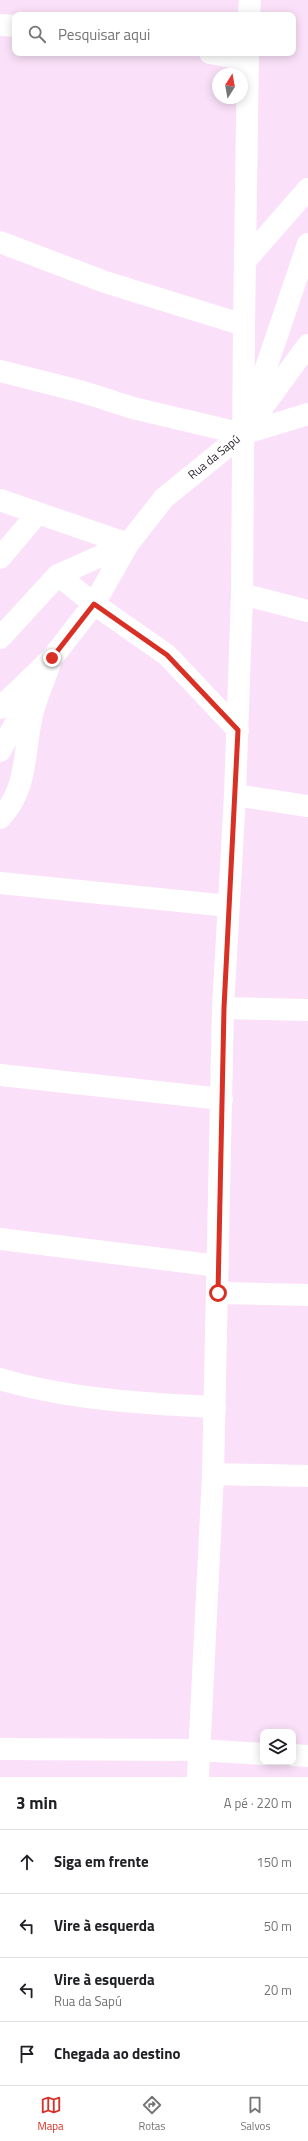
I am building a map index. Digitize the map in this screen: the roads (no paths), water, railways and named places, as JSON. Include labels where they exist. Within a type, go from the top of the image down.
[{"type":"street","points":[[249,12],[250,0]]},
{"type":"street","points":[[0,24],[12,26]]},
{"type":"street","points":[[198,1777],[198,1750],[213,1474],[224,1008],[238,730],[242,594],[248,56]]},
{"type":"street","points":[[245,261],[308,189]]},
{"type":"street","points":[[0,242],[105,282],[244,325]]},
{"type":"street","points":[[243,434],[308,244]]},
{"type":"street","name":"Rua da Sapú","points":[[0,708],[52,658],[94,604],[128,544],[164,498],[243,434],[308,345]]},
{"type":"street","points":[[0,371],[83,392],[133,408],[243,434],[308,414]]},
{"type":"street","points":[[0,500],[128,544]]},
{"type":"street","points":[[0,558],[38,513]]},
{"type":"street","name":"Rua da Sapú","points":[[0,638],[58,574],[128,544]]},
{"type":"street","points":[[58,574],[94,604],[167,655],[238,730]]},
{"type":"street","points":[[242,594],[308,611]]},
{"type":"street","points":[[0,751],[52,658]]},
{"type":"street","points":[[0,818],[13,802],[22,780],[31,718],[52,658]]},
{"type":"street","points":[[235,795],[308,806]]},
{"type":"street","points":[[0,883],[229,906]]},
{"type":"street","points":[[224,1008],[308,1010]]},
{"type":"street","points":[[0,1075],[222,1098]]},
{"type":"street","points":[[0,1239],[218,1266]]},
{"type":"street","points":[[218,1293],[308,1295]]},
{"type":"street","points":[[0,1379],[72,1394],[147,1404],[215,1408]]},
{"type":"street","points":[[213,1474],[308,1476]]},
{"type":"street","points":[[0,1749],[198,1750],[260,1754]]},
{"type":"street","points":[[296,1755],[308,1756]]}]
